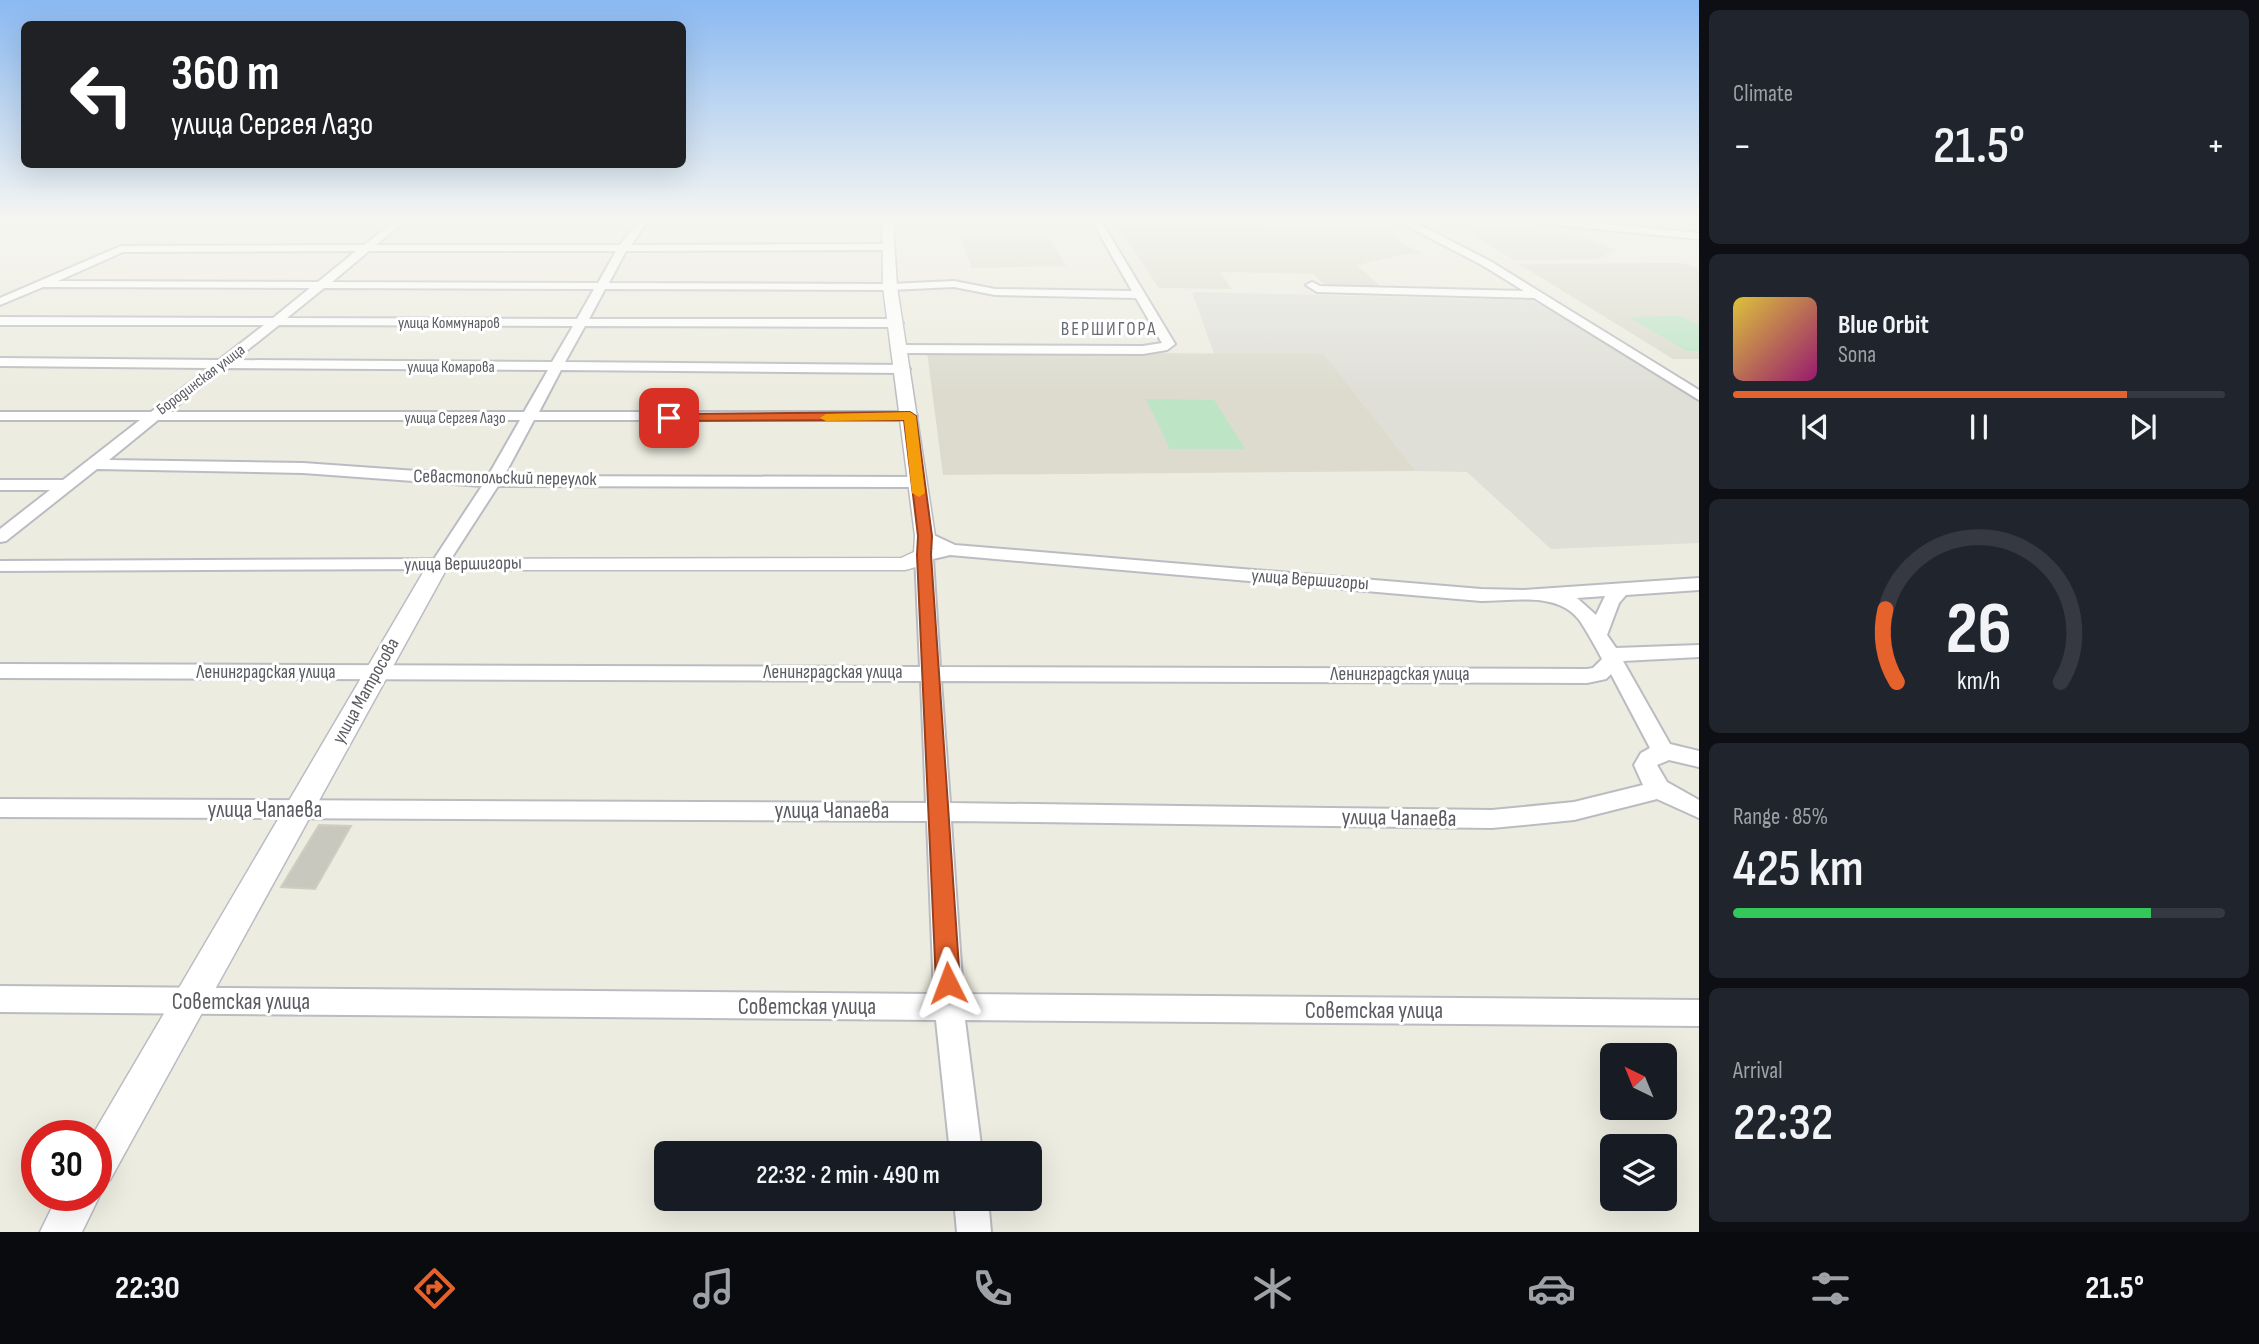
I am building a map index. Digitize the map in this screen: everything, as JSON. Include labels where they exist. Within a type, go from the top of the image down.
[{"type":"street","points":[[0,303],[50,278]]},
{"type":"street","name":"Бородинская улица","points":[[0,537],[63,485],[274,323],[327,278]]},
{"type":"street","name":"улица Матросова","points":[[112,1137],[376,672],[439,564],[493,481],[605,278]]},
{"type":"street","points":[[889,278],[910,416],[925,545],[950,1008],[965,1141]]},
{"type":"street","points":[[901,349],[1143,350],[1163,347],[1168,344],[1168,340],[1131,278]]},
{"type":"street","points":[[1509,278],[1699,396]]},
{"type":"street","points":[[37,284],[890,287],[954,284],[995,292],[1140,295]]},
{"type":"street","points":[[1312,285],[1317,289],[1535,295]]},
{"type":"street","name":"улица Коммунаров","points":[[0,321],[897,323]]},
{"type":"street","name":"улица Комарова","points":[[0,362],[903,369]]},
{"type":"street","name":"улица Сергея Лазо","points":[[0,416],[910,416]]},
{"type":"street","name":"Севастопольский переулок","points":[[93,464],[303,468],[493,481],[917,482]]},
{"type":"street","points":[[0,485],[63,485]]},
{"type":"street","name":"улица Вершигоры","points":[[0,566],[905,564],[925,545],[951,551],[1481,595],[1699,584]]},
{"type":"street","points":[[1598,634],[1610,602],[1621,588]]},
{"type":"street","points":[[1550,593],[1579,608],[1598,634],[1663,752]]},
{"type":"street","name":"Ленинградская улица","points":[[0,671],[1587,676],[1599,674],[1619,654],[1699,651]]},
{"type":"street","points":[[1699,759],[1663,752],[1648,759],[1645,765],[1647,773],[1660,790],[1699,809]]},
{"type":"street","name":"улица Чапаева","points":[[0,808],[938,812],[1492,819],[1574,811],[1660,790]]},
{"type":"street","name":"Советская улица","points":[[0,999],[1699,1013]]},
{"type":"street","points":[[60,1232],[71,1211]]},
{"type":"street","points":[[972,1211],[974,1232]]},
{"type":"shaded area","points":[[1153,278],[1225,278],[1232,289],[1159,288]]},
{"type":"shaded area","points":[[1318,278],[1372,278],[1382,288],[1327,287]]},
{"type":"shaded area","points":[[1542,278],[1699,278],[1699,359],[1673,359]]},
{"type":"shaded area","points":[[1192,292],[1531,300],[1572,322],[1699,401],[1699,543],[1551,549],[1467,472],[1416,471],[1324,354],[1214,354]]},
{"type":"shaded area","points":[[927,352],[1324,354],[1416,471],[943,475]]},
{"type":"green space","points":[[1681,316],[1699,325],[1699,351],[1687,351],[1628,317]]},
{"type":"green space","points":[[1146,399],[1214,400],[1245,449],[1170,449]]},
{"type":"building","points":[[319,825],[351,826],[315,889],[281,887]]},
{"type":"slow traffic","points":[[826,418],[910,416],[919,493]]},
{"type":"district","name":"ВЕРШИГОРА","points":[[1109,329]]},
{"type":"route","points":[[669,418],[910,416],[925,536],[948,983]]}]
